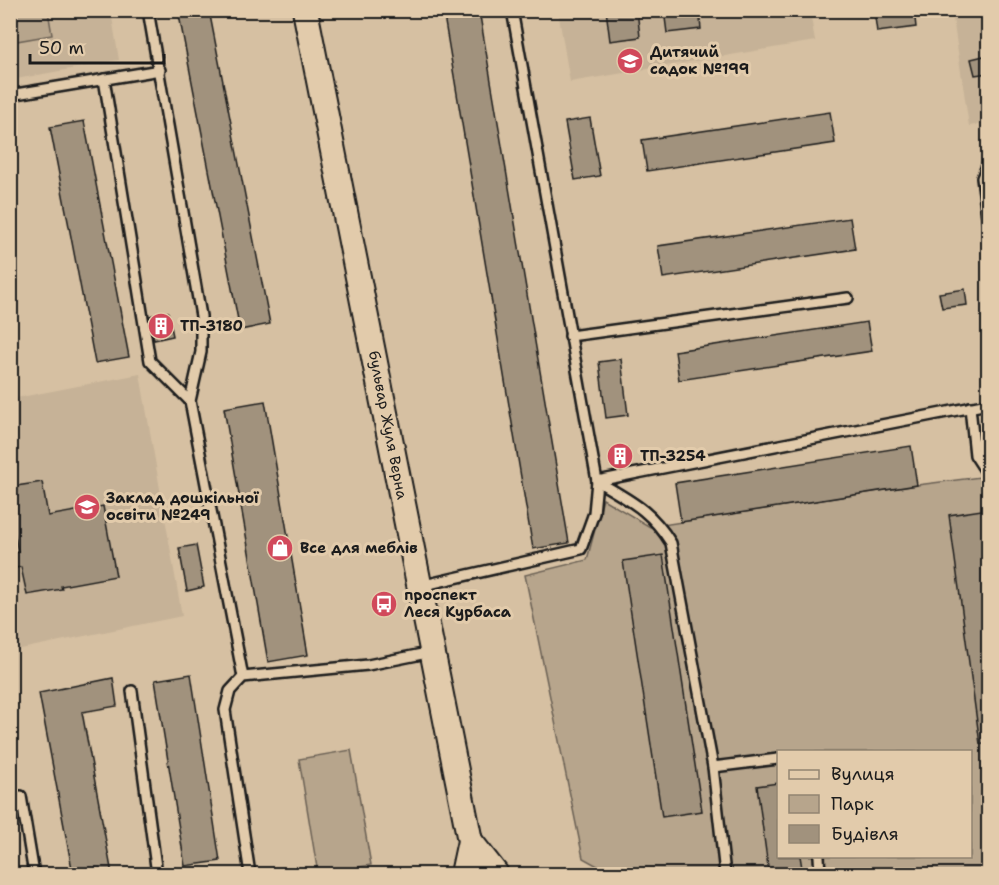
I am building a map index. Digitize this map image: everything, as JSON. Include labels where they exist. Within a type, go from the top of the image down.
[{"type":"street","name":"бульвар Жуля Верна","points":[[305,10],[470,841],[463,874]]},
{"type":"street","name":"бульвар Жуля Верна","points":[[470,841],[496,874]]},
{"type":"lane","points":[[148,10],[201,316],[201,352],[190,401],[243,677]]},
{"type":"lane","points":[[420,586],[581,549],[594,513],[597,481],[512,10]]},
{"type":"lane","points":[[10,95],[159,70]]},
{"type":"lane","points":[[104,80],[150,361],[190,401]]},
{"type":"lane","points":[[988,163],[982,178],[988,224]]},
{"type":"lane","points":[[570,336],[848,298]]},
{"type":"lane","points":[[597,481],[988,404]]},
{"type":"lane","points":[[970,408],[975,455],[988,474]]},
{"type":"lane","points":[[597,481],[645,510],[660,526],[671,543],[713,766],[725,874]]},
{"type":"lane","points":[[250,874],[225,710],[230,691],[243,677],[368,664],[432,652]]},
{"type":"lane","points":[[132,691],[157,874]]},
{"type":"lane","points":[[713,766],[777,759]]},
{"type":"lane","points":[[21,796],[34,874]]},
{"type":"lane","points":[[819,858],[820,874]]},
{"type":"shaded area","points":[[11,11],[111,11],[119,60],[11,80]]},
{"type":"shaded area","name":"Дитячий садок №199","points":[[558,11],[810,11],[815,41],[570,82]]},
{"type":"shaded area","points":[[952,11],[988,11],[988,123],[969,126]]},
{"type":"shaded area","name":"Заклад дошкільної освіти №249","points":[[140,374],[182,616],[11,651],[11,399]]},
{"type":"green space","points":[[11,10],[48,11],[52,35],[11,42]]},
{"type":"green space","points":[[988,476],[988,874],[612,874],[583,858],[525,575],[587,560],[603,499],[650,527]]},
{"type":"green space","points":[[351,750],[371,865],[318,874],[299,759]]},
{"type":"building","points":[[178,10],[209,10],[270,324],[240,330]]},
{"type":"building","points":[[443,10],[479,10],[569,543],[533,549]]},
{"type":"building","points":[[606,10],[637,10],[640,37],[610,41]]},
{"type":"building","points":[[664,10],[699,10],[701,29],[667,33]]},
{"type":"building","points":[[874,10],[914,10],[916,27],[877,32]]},
{"type":"building","points":[[988,55],[988,73],[975,75],[971,59]]},
{"type":"building","points":[[830,112],[835,143],[647,171],[642,140]]},
{"type":"building","points":[[590,118],[600,176],[575,180],[565,122]]},
{"type":"building","points":[[84,121],[129,357],[95,363],[50,127]]},
{"type":"building","points":[[850,218],[855,249],[663,278],[658,246]]},
{"type":"building","points":[[965,289],[967,305],[942,308],[939,293]]},
{"type":"building","name":"ТП-3180","points":[[168,312],[173,336],[154,340],[149,316]]},
{"type":"building","points":[[867,322],[872,351],[679,380],[675,351]]},
{"type":"building","points":[[621,359],[628,415],[606,418],[599,362]]},
{"type":"building","points":[[265,401],[308,655],[268,662],[224,408]]},
{"type":"building","points":[[911,446],[917,485],[681,522],[675,483]]},
{"type":"building","name":"ТП-3254","points":[[627,448],[629,462],[613,464],[611,451]]},
{"type":"building","points":[[42,482],[48,516],[103,506],[116,576],[27,595],[21,567],[10,569],[10,553],[18,552],[10,510],[10,487]]},
{"type":"building","points":[[988,509],[988,744],[980,744],[949,515]]},
{"type":"building","points":[[196,545],[204,587],[187,591],[179,548]]},
{"type":"building","points":[[663,555],[702,811],[662,817],[623,561]]},
{"type":"building","points":[[191,674],[220,861],[185,866],[155,680]]},
{"type":"building","points":[[113,678],[117,706],[82,712],[112,874],[73,874],[39,693]]},
{"type":"building","points":[[777,783],[777,858],[800,858],[803,874],[769,874],[757,786]]},
{"type":"place","name":"Дитячий садок №199","points":[[630,61]]},
{"type":"place","name":"ТП-3180","points":[[161,326]]},
{"type":"place","name":"ТП-3254","points":[[620,456]]},
{"type":"place","name":"Заклад дошкільної освіти №249","points":[[87,507]]},
{"type":"place","name":"Все для меблів","points":[[280,548]]},
{"type":"place","name":"проспект Леся Курбаса","points":[[384,604]]}]
